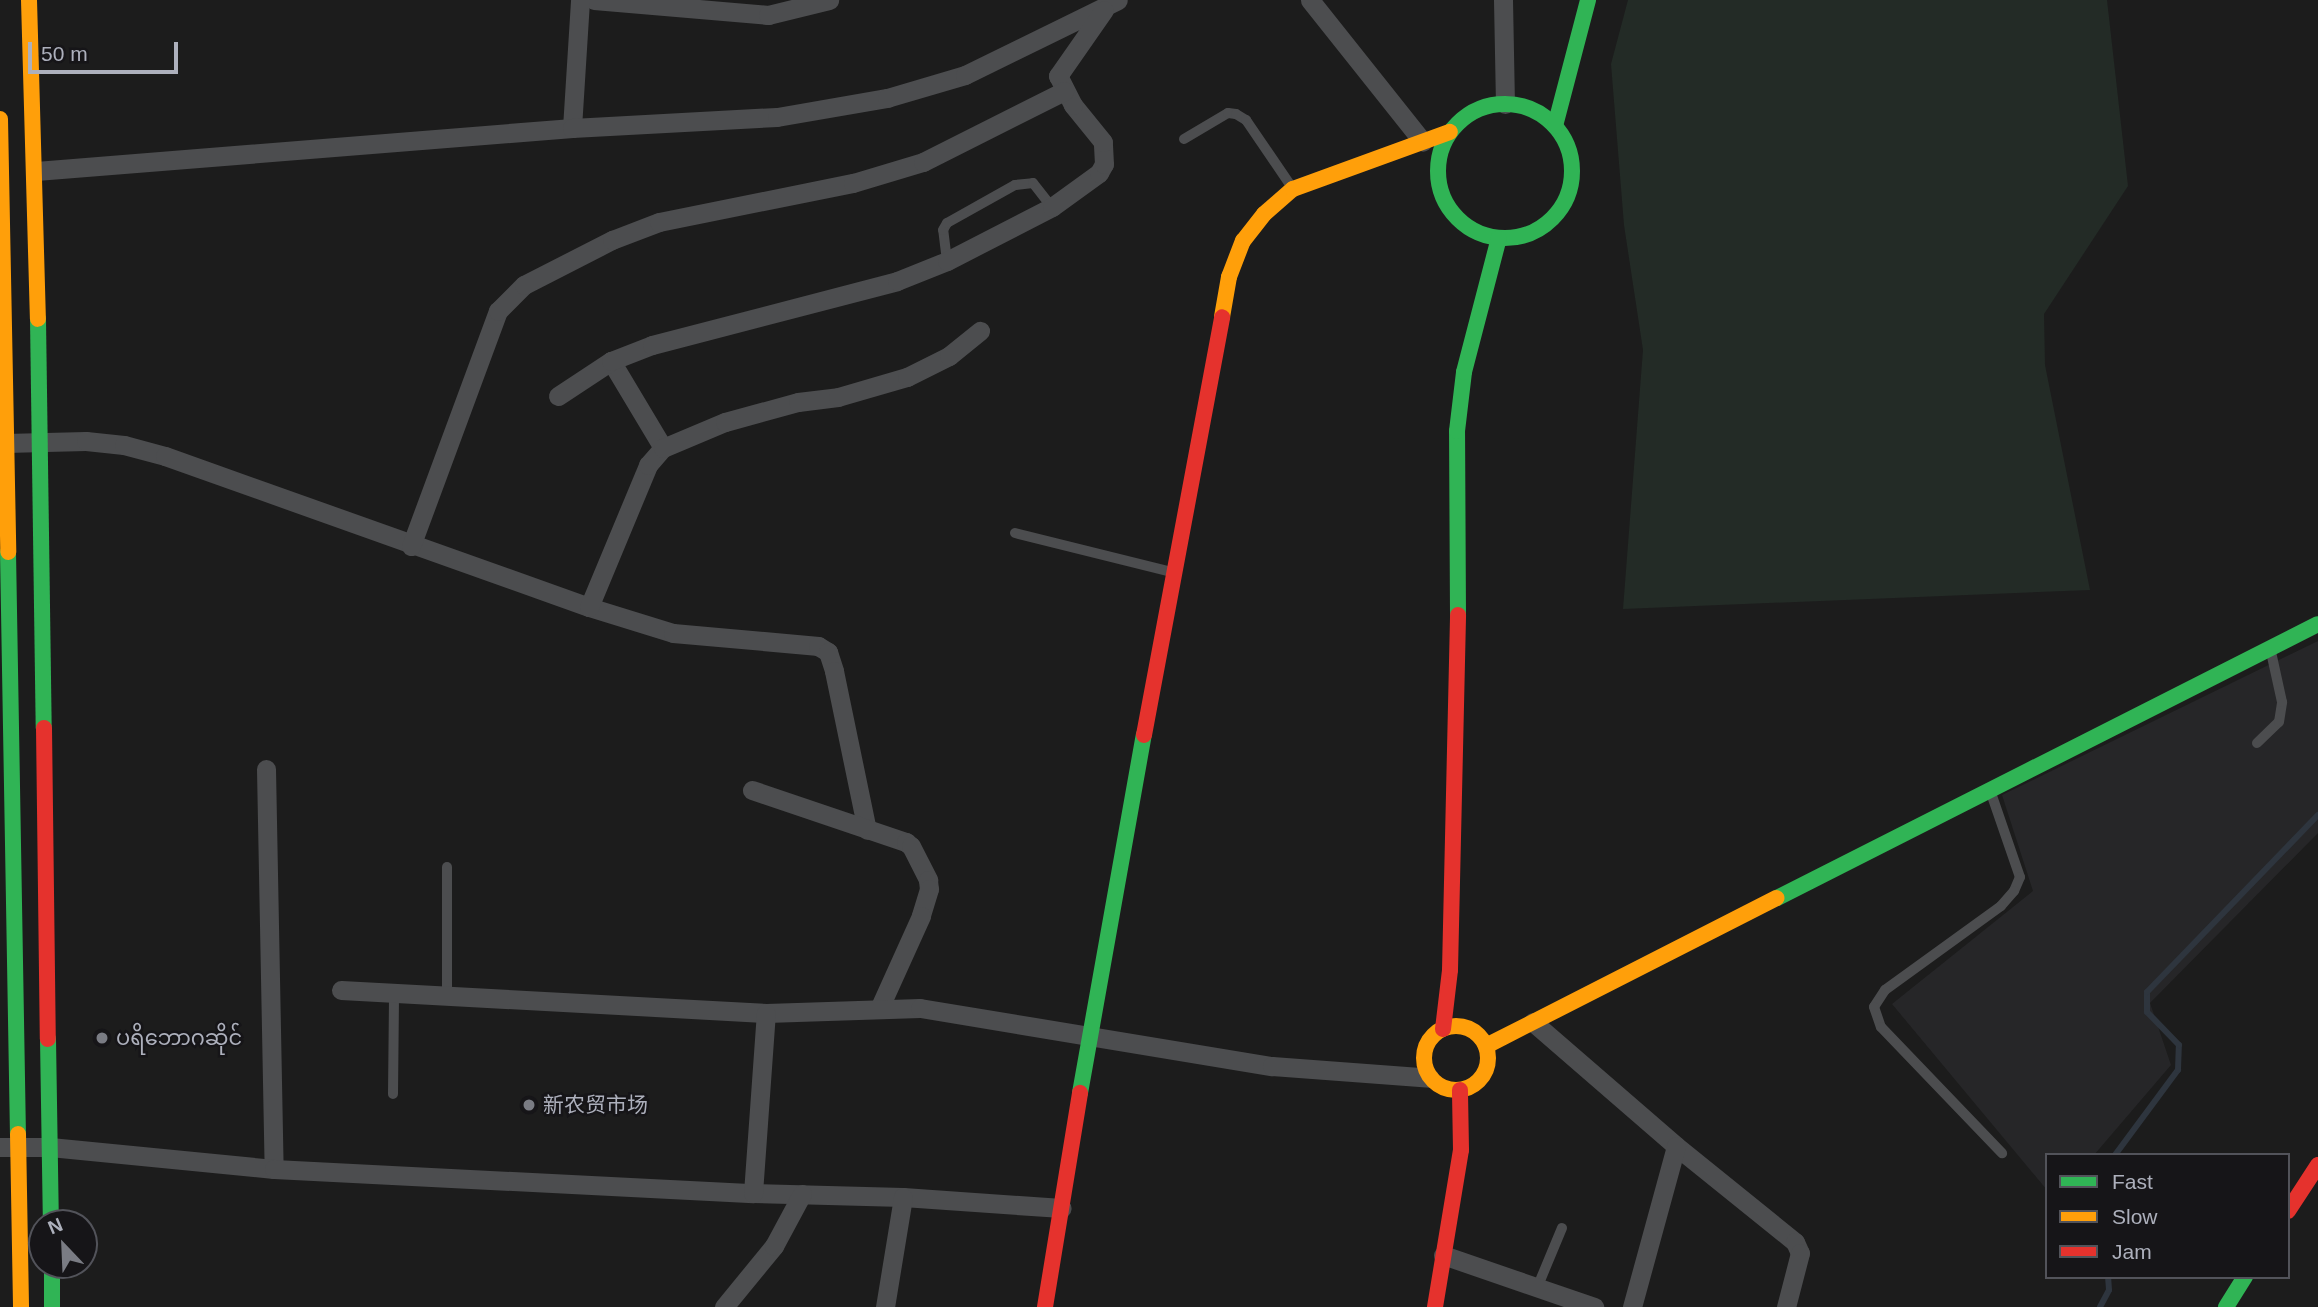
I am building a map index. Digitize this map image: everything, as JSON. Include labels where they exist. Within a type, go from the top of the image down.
[{"type":"main road","points":[[29,0],[30,171],[40,443],[51,1209]]},
{"type":"main road","points":[[1555,126],[1588,0]]},
{"type":"main road","points":[[1045,1307],[1089,1034],[1229,277],[1243,241],[1264,214],[1293,189],[1450,132],[1477,110],[1505,104],[1532,109],[1555,126],[1567,144],[1573,164],[1573,178],[1564,204],[1556,216],[1533,233],[1499,238],[1478,233],[1465,226],[1447,205],[1437,179],[1437,164],[1450,132]]},
{"type":"main road","points":[[0,119],[4,171],[1,289],[11,863],[8,1147],[20,1307]]},
{"type":"main road","points":[[1443,1029],[1468,1028],[1486,1046],[1486,1070],[1476,1084],[1460,1090],[1444,1088],[1430,1078],[1424,1063],[1426,1046],[1443,1029],[1450,970],[1458,686],[1457,431],[1464,372],[1499,238]]},
{"type":"main road","points":[[1486,1046],[2318,624]]},
{"type":"main road","points":[[8,653],[43,652]]},
{"type":"main road","points":[[11,863],[46,861]]},
{"type":"main road","points":[[1435,1307],[1461,1150],[1460,1090]]},
{"type":"main road","points":[[2290,1208],[2318,1165]]},
{"type":"main road","points":[[52,1279],[52,1307]]},
{"type":"main road","points":[[2226,1307],[2244,1279]]},
{"type":"street","points":[[572,128],[580,0]]},
{"type":"street","points":[[594,0],[768,15],[829,0]]},
{"type":"street","points":[[1310,0],[1423,142]]},
{"type":"street","points":[[1503,0],[1505,104]]},
{"type":"street","points":[[30,171],[572,128],[777,117],[887,98],[965,75],[1113,3]]},
{"type":"street","points":[[558,396],[611,362],[686,336],[897,281],[947,261],[1052,207],[1099,173],[1104,164],[1102,142],[1064,90],[1058,76],[1062,66],[1113,3]]},
{"type":"street","points":[[411,546],[498,311],[524,285],[612,240],[659,222],[853,183],[923,162],[1064,90]]},
{"type":"street","points":[[589,607],[648,465],[663,448],[726,422],[798,402],[838,397],[907,377],[949,356],[980,331]]},
{"type":"street","points":[[611,362],[663,448]]},
{"type":"street","points":[[5,443],[124,444],[165,456],[411,546],[673,633],[818,646],[828,652],[867,830]]},
{"type":"street","points":[[266,769],[274,1168]]},
{"type":"street","points":[[752,790],[911,846],[928,880],[929,889],[879,1009]]},
{"type":"street","points":[[341,990],[766,1013],[920,1008],[1272,1066],[1430,1078]]},
{"type":"street","points":[[753,1193],[766,1013]]},
{"type":"street","points":[[1533,1022],[1676,1146],[1795,1242],[1800,1253],[1786,1307]]},
{"type":"street","points":[[1632,1307],[1676,1146]]},
{"type":"street","points":[[8,1147],[50,1147],[274,1168],[753,1193],[903,1196],[1062,1208]]},
{"type":"street","points":[[724,1307],[774,1246],[802,1194]]},
{"type":"street","points":[[885,1307],[903,1196]]},
{"type":"street","points":[[1443,1255],[1594,1307]]},
{"type":"lane","points":[[1184,139],[1228,113],[1236,114],[1246,120],[1293,189]]},
{"type":"lane","points":[[947,261],[943,230],[947,223],[1016,185],[1028,181],[1034,184],[1052,207]]},
{"type":"lane","points":[[1016,533],[1174,573]]},
{"type":"lane","points":[[2257,743],[2279,722],[2282,702],[2270,648]]},
{"type":"lane","points":[[1989,789],[2020,877],[2014,891],[2001,906],[1885,990],[1874,1007],[1881,1027],[2002,1153]]},
{"type":"lane","points":[[447,867],[447,996]]},
{"type":"lane","points":[[393,1094],[394,993]]},
{"type":"lane","points":[[1537,1288],[1562,1228]]},
{"type":"shaded area","points":[[1628,0],[2107,0],[2128,186],[2044,314],[2045,365],[2090,590],[1623,609],[1643,350],[1624,225],[1611,64]]},
{"type":"shaded area","points":[[2318,641],[2318,833],[2150,1003],[2171,1065],[2096,1153],[2045,1153],[2045,1188],[1892,1004],[2033,891],[2002,795]]},
{"type":"waterway","points":[[2116,1153],[2178,1070],[2179,1045],[2147,1012],[2147,992],[2318,815]]},
{"type":"waterway","points":[[2100,1307],[2109,1290],[2108,1279]]},
{"type":"traffic: fast","points":[[1555,126],[1588,0]]},
{"type":"traffic: fast","points":[[1505,104],[1531,109],[1553,123],[1567,145],[1572,171],[1567,197],[1553,219],[1531,233],[1505,238],[1479,233],[1457,219],[1443,197],[1438,171],[1443,145],[1457,123],[1479,109],[1505,104]]},
{"type":"traffic: fast","points":[[1458,615],[1457,431],[1464,372],[1499,238]]},
{"type":"traffic: fast","points":[[38,319],[44,728]]},
{"type":"traffic: fast","points":[[8,552],[18,1134]]},
{"type":"traffic: fast","points":[[1777,898],[2318,624]]},
{"type":"traffic: fast","points":[[1080,1093],[1144,735]]},
{"type":"traffic: fast","points":[[48,1039],[51,1209]]},
{"type":"traffic: fast","points":[[52,1279],[52,1307]]},
{"type":"traffic: fast","points":[[2226,1307],[2244,1279]]},
{"type":"traffic: slow","points":[[29,0],[38,319]]},
{"type":"traffic: slow","points":[[0,119],[8,552]]},
{"type":"traffic: slow","points":[[1222,317],[1229,277],[1243,241],[1264,214],[1293,189],[1450,132]]},
{"type":"traffic: slow","points":[[1486,1046],[1777,898]]},
{"type":"traffic: slow","points":[[1450,1026],[1462,1026],[1479,1035],[1486,1046],[1488,1058],[1486,1070],[1479,1081],[1462,1090],[1450,1090],[1438,1085],[1429,1076],[1424,1064],[1424,1052],[1429,1040],[1438,1031],[1450,1026]]},
{"type":"traffic: slow","points":[[18,1134],[21,1307]]},
{"type":"traffic: jam","points":[[1144,735],[1222,317]]},
{"type":"traffic: jam","points":[[1443,1029],[1450,970],[1458,615]]},
{"type":"traffic: jam","points":[[44,728],[48,1039]]},
{"type":"traffic: jam","points":[[1435,1307],[1461,1150],[1460,1090]]},
{"type":"traffic: jam","points":[[1045,1307],[1080,1093]]},
{"type":"traffic: jam","points":[[2290,1208],[2318,1165]]},
{"type":"place","name":"ပရိဘောဂဆိုင်","points":[[102,1038]]},
{"type":"place","name":"新农贸市场","points":[[529,1105]]}]
